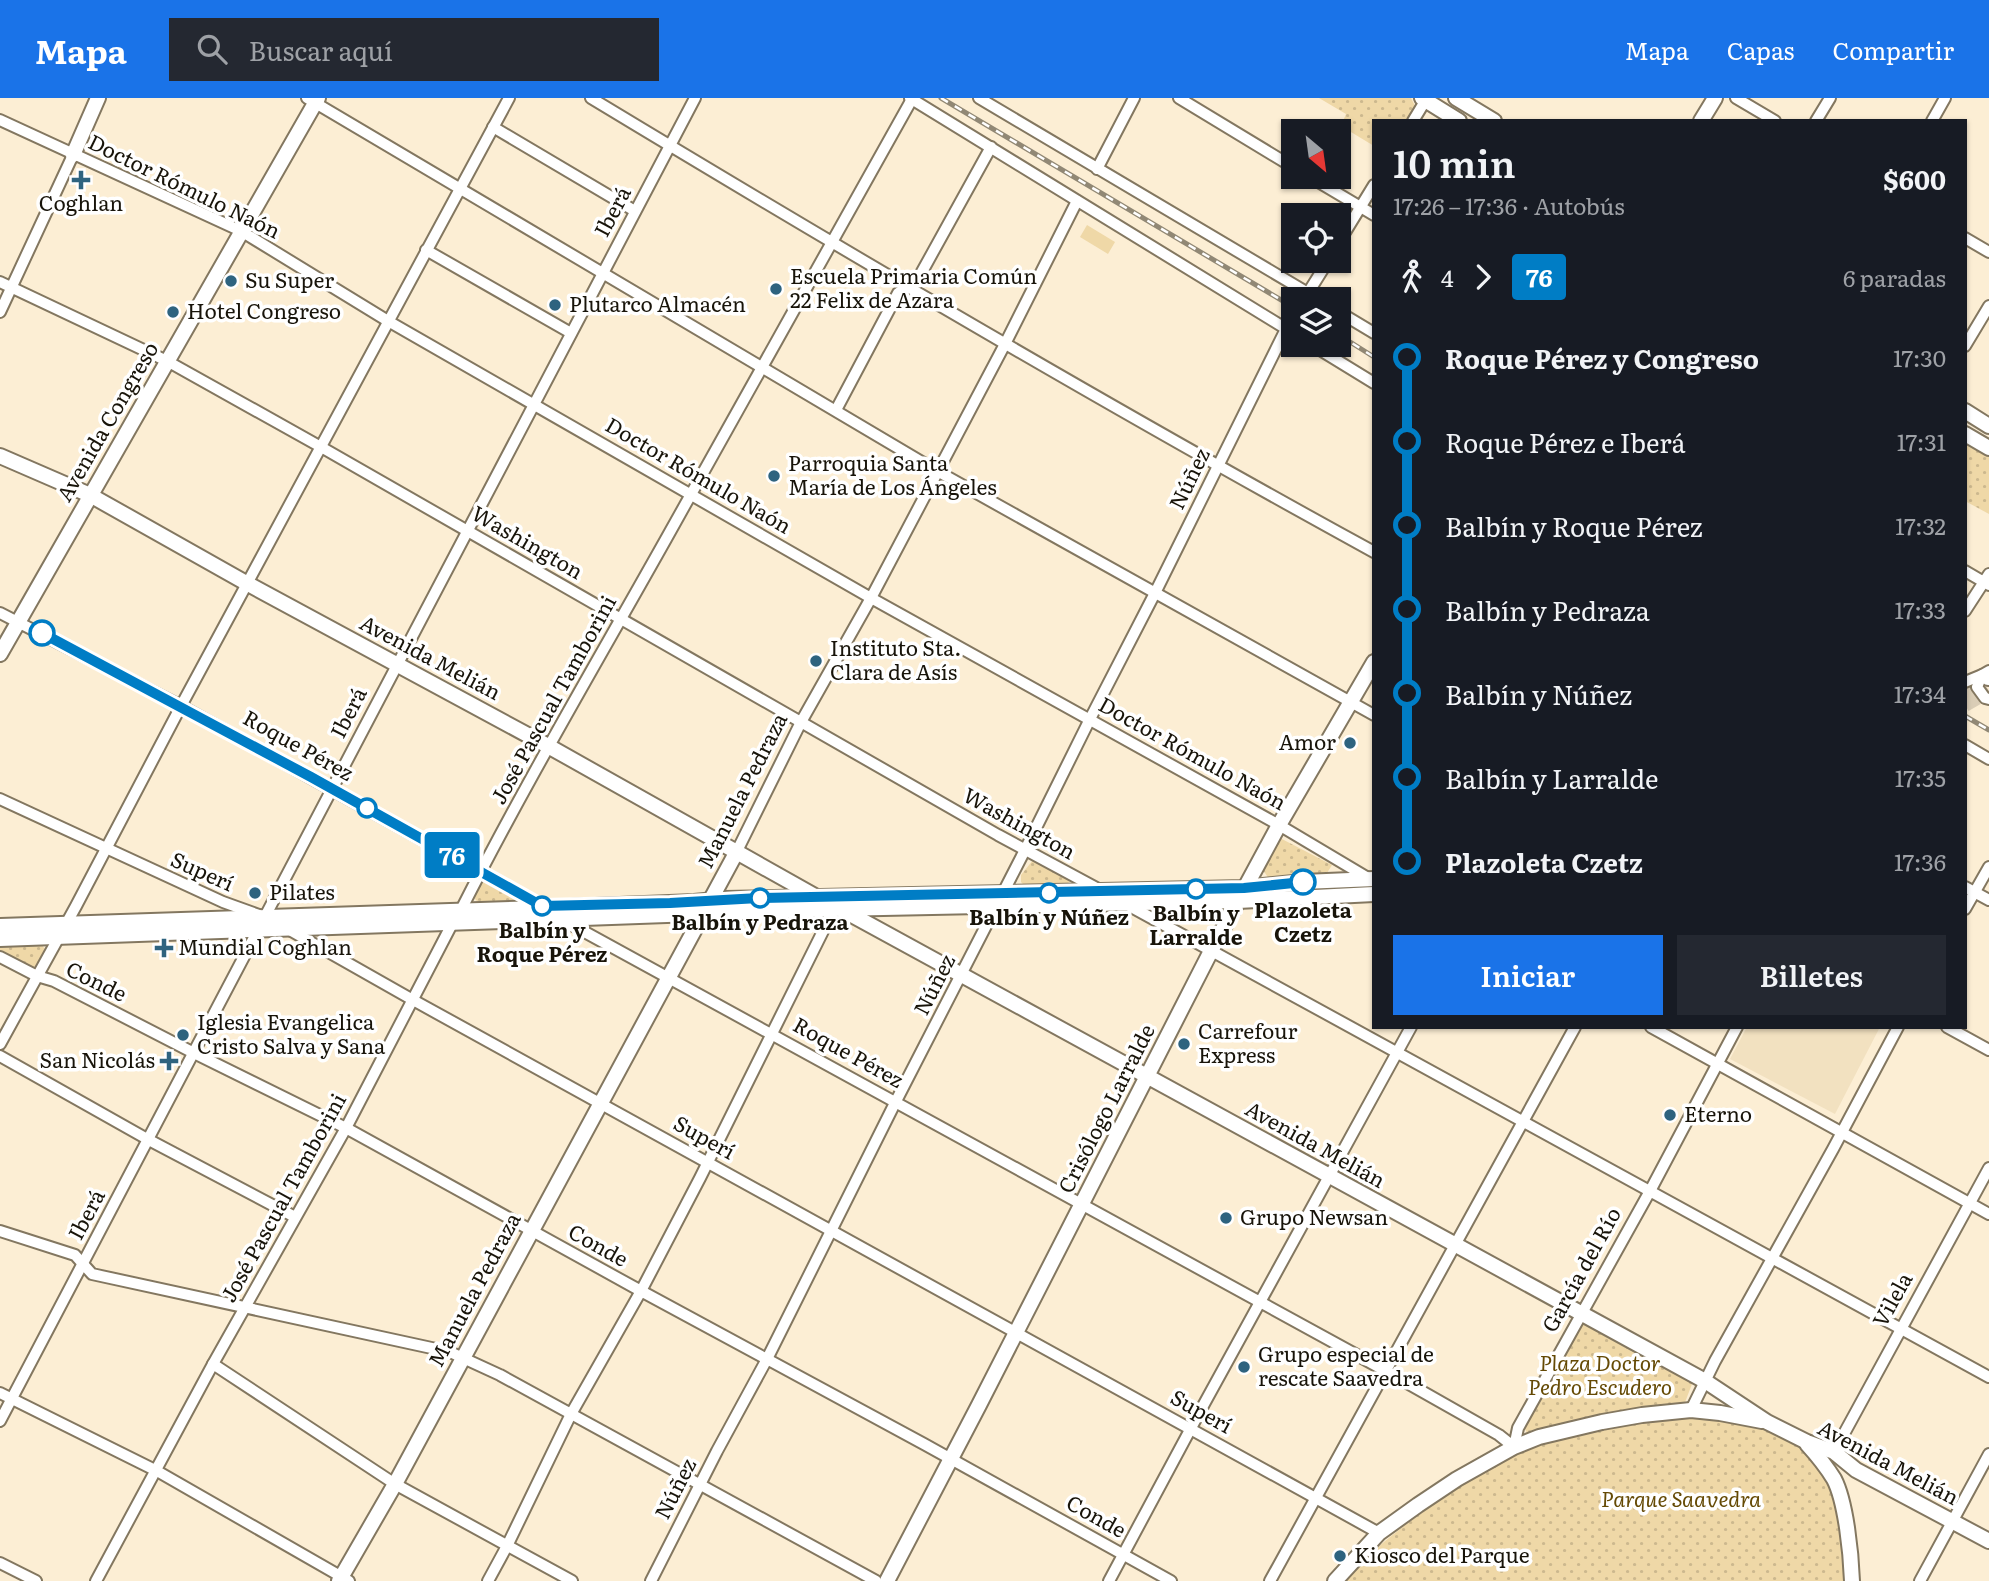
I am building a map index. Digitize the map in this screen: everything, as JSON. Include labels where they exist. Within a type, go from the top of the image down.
[{"type":"street","points":[[0,313],[98,98]]},
{"type":"street","points":[[0,1044],[509,98]]},
{"type":"street","points":[[591,98],[1005,344],[1218,467],[1372,551]]},
{"type":"street","name":"Iberá","points":[[0,1421],[695,98]]},
{"type":"street","points":[[979,98],[1298,287]]},
{"type":"street","points":[[1097,169],[1134,98]]},
{"type":"street","points":[[1179,98],[1281,160]]},
{"type":"street","points":[[1456,98],[1490,119]]},
{"type":"street","points":[[1702,119],[1715,98]]},
{"type":"street","points":[[1736,98],[1772,119]]},
{"type":"street","points":[[1817,119],[1830,98]]},
{"type":"street","points":[[1933,119],[1945,98]]},
{"type":"street","points":[[315,99],[459,188],[937,471],[1372,714]]},
{"type":"street","name":"Avenida Congreso","points":[[0,654],[315,99]]},
{"type":"street","points":[[911,99],[1281,326]]},
{"type":"street","name":"José Pascual Tamborini","points":[[96,1581],[213,1364],[346,1128],[452,923],[548,746],[763,368],[911,99]]},
{"type":"street","points":[[1414,119],[1425,99],[1456,119]]},
{"type":"street","name":"Doctor Rómulo Naón","points":[[0,120],[241,231],[388,321],[871,598],[1371,879]]},
{"type":"street","points":[[493,127],[635,211]]},
{"type":"street","points":[[836,410],[898,293],[918,279],[991,147]]},
{"type":"street","points":[[1351,222],[1372,188]]},
{"type":"street","points":[[1330,189],[1372,214]]},
{"type":"street","name":"Manuela Pedraza","points":[[343,1579],[711,900],[801,722],[871,598],[1077,201]]},
{"type":"street","points":[[1967,239],[1989,252]]},
{"type":"street","points":[[426,250],[571,333]]},
{"type":"street","name":"Washington","points":[[0,282],[167,361],[1025,850],[1102,891]]},
{"type":"street","points":[[1967,342],[1989,306]]},
{"type":"street","points":[[1351,319],[1372,332]]},
{"type":"street","name":"Núñez","points":[[651,1581],[699,1485],[768,1359],[895,1103],[1281,348]]},
{"type":"street","points":[[1332,357],[1372,382]]},
{"type":"street","points":[[1967,412],[1989,426]]},
{"type":"street","points":[[1967,435],[1989,448]]},
{"type":"street","name":"Avenida Melián","points":[[0,456],[90,495],[248,584],[548,746],[837,909],[961,974],[1705,1381],[1767,1422],[1807,1443],[1835,1452],[1856,1469],[1989,1542]]},
{"type":"street","points":[[1967,572],[1987,580],[1967,608]]},
{"type":"street","name":"Roque Pérez","points":[[0,613],[181,706],[481,871],[562,920],[1499,1434],[1514,1447]]},
{"type":"street","name":"Crisólogo Larralde","points":[[887,1581],[1241,894],[1372,665]]},
{"type":"street","points":[[1967,681],[1987,676]]},
{"type":"street","points":[[1987,676],[1977,687],[1985,698],[1989,699]]},
{"type":"street","points":[[1967,746],[1989,759]]},
{"type":"street","name":"Superí","points":[[0,799],[223,902],[262,923]]},
{"type":"street","points":[[1989,867],[1970,890],[1989,900]]},
{"type":"street","points":[[0,939],[461,910],[711,900],[816,897],[1124,903],[1241,894],[1303,882],[1371,879]]},
{"type":"street","points":[[0,926],[66,923],[262,923],[285,928],[562,920],[837,909],[1102,891],[1372,894]]},
{"type":"street","points":[[1124,903],[1989,1377]]},
{"type":"street","points":[[488,1581],[571,1414],[641,1292],[837,909]]},
{"type":"street","name":"Superí","points":[[285,928],[1379,1533]]},
{"type":"street","name":"Conde","points":[[0,957],[37,976],[54,981],[346,1128],[1171,1581]]},
{"type":"street","points":[[1109,1581],[1410,1029]]},
{"type":"street","points":[[1270,1581],[1574,1029]]},
{"type":"street","points":[[1655,1029],[1989,1214]]},
{"type":"street","name":"García del Río","points":[[1514,1447],[1518,1428],[1650,1191],[1736,1029]]},
{"type":"street","points":[[1335,1581],[1379,1533],[1457,1479],[1514,1447],[1564,1430],[1602,1422],[1691,1410],[1897,1029]]},
{"type":"street","points":[[1951,1029],[1989,1050]]},
{"type":"street","points":[[0,1056],[149,1140],[295,1217]]},
{"type":"street","name":"Vilela","points":[[1835,1452],[1989,1168]]},
{"type":"street","points":[[0,1231],[75,1255],[92,1275],[450,1352],[500,1375],[876,1581]]},
{"type":"street","points":[[213,1364],[395,1484],[572,1581]]},
{"type":"street","points":[[1705,1381],[1710,1399],[1720,1413]]},
{"type":"street","points":[[0,1394],[157,1471],[343,1579]]},
{"type":"street","name":"Avenida Melián","points":[[1691,1410],[1767,1422]]},
{"type":"street","points":[[1807,1443],[1835,1481],[1847,1532],[1852,1581]]},
{"type":"street","points":[[1920,1581],[1989,1454]]},
{"type":"street","points":[[1835,1481],[1843,1473],[1856,1469]]},
{"type":"street","points":[[0,1563],[36,1581]]},
{"type":"shaded area","points":[[1746,1029],[1879,1029],[1835,1114],[1730,1059]]},
{"type":"green space","points":[[1319,98],[1411,98],[1415,106],[1408,119],[1372,119],[1372,145],[1351,132],[1351,119],[1344,119],[1346,114]]},
{"type":"green space","points":[[1087,225],[1115,242],[1108,254],[1080,237]]},
{"type":"green space","points":[[1967,442],[1989,455],[1989,514],[1967,502]]},
{"type":"green space","points":[[1280,838],[1332,865],[1327,873],[1269,879],[1263,870]]},
{"type":"green space","points":[[1033,860],[1068,877],[1070,881],[1067,884],[1025,886],[1021,882],[1021,875]]},
{"type":"green space","points":[[487,880],[515,896],[514,901],[479,903],[474,894],[482,881]]},
{"type":"green space","points":[[0,944],[41,944],[45,949],[35,967],[31,969],[0,953]]},
{"type":"green space","name":"Plaza Doctor Pedro Escudero","points":[[1582,1323],[1689,1378],[1692,1384],[1684,1405],[1528,1435],[1523,1425]]},
{"type":"green space","name":"Parque Saavedra","points":[[1678,1418],[1715,1420],[1755,1428],[1792,1442],[1808,1453],[1820,1467],[1831,1491],[1841,1539],[1844,1581],[1344,1581],[1390,1537],[1441,1499],[1506,1459],[1568,1436],[1612,1426]]},
{"type":"tunnel","points":[[1967,691],[1987,679]]},
{"type":"tunnel","points":[[1967,704],[1989,691]]},
{"type":"railway","points":[[941,98],[1281,300]]},
{"type":"railway","points":[[1351,343],[1372,356]]},
{"type":"railway","points":[[1967,717],[1989,730]]},
{"type":"bus line","name":"76","points":[[42,633],[181,706],[542,906],[759,898],[1244,888],[1303,882]]},
{"type":"place","name":"Coghlan","points":[[81,180]]},
{"type":"place","name":"Su Super","points":[[231,281]]},
{"type":"place","name":"Escuela Primaria Común 22 Felix de Azara","points":[[776,289]]},
{"type":"place","name":"Plutarco Almacén","points":[[555,305]]},
{"type":"place","name":"Hotel Congreso","points":[[173,312]]},
{"type":"place","name":"Parroquia Santa María de Los Ángeles","points":[[774,476]]},
{"type":"place","name":"Instituto Sta. Clara de Asís","points":[[816,661]]},
{"type":"place","name":"Amor","points":[[1350,743]]},
{"type":"place","name":"Plazoleta Czetz","points":[[1303,882]]},
{"type":"place","name":"Balbín y Larralde","points":[[1196,889]]},
{"type":"place","name":"Pilates","points":[[255,893]]},
{"type":"place","name":"Balbín y Núñez","points":[[1049,893]]},
{"type":"place","name":"Balbín y Pedraza","points":[[760,898]]},
{"type":"place","name":"Balbín y Roque Pérez","points":[[542,906]]},
{"type":"place","name":"Mundial Coghlan","points":[[164,948]]},
{"type":"place","name":"Iglesia Evangelica Cristo Salva y Sana","points":[[183,1035]]},
{"type":"place","name":"Carrefour Express","points":[[1184,1044]]},
{"type":"place","name":"San Nicolás","points":[[169,1061]]},
{"type":"place","name":"Eterno","points":[[1670,1115]]},
{"type":"place","name":"Grupo Newsan","points":[[1226,1218]]},
{"type":"place","name":"Grupo especial de rescate Saavedra","points":[[1244,1367]]},
{"type":"place","name":"Kiosco del Parque","points":[[1340,1556]]}]
